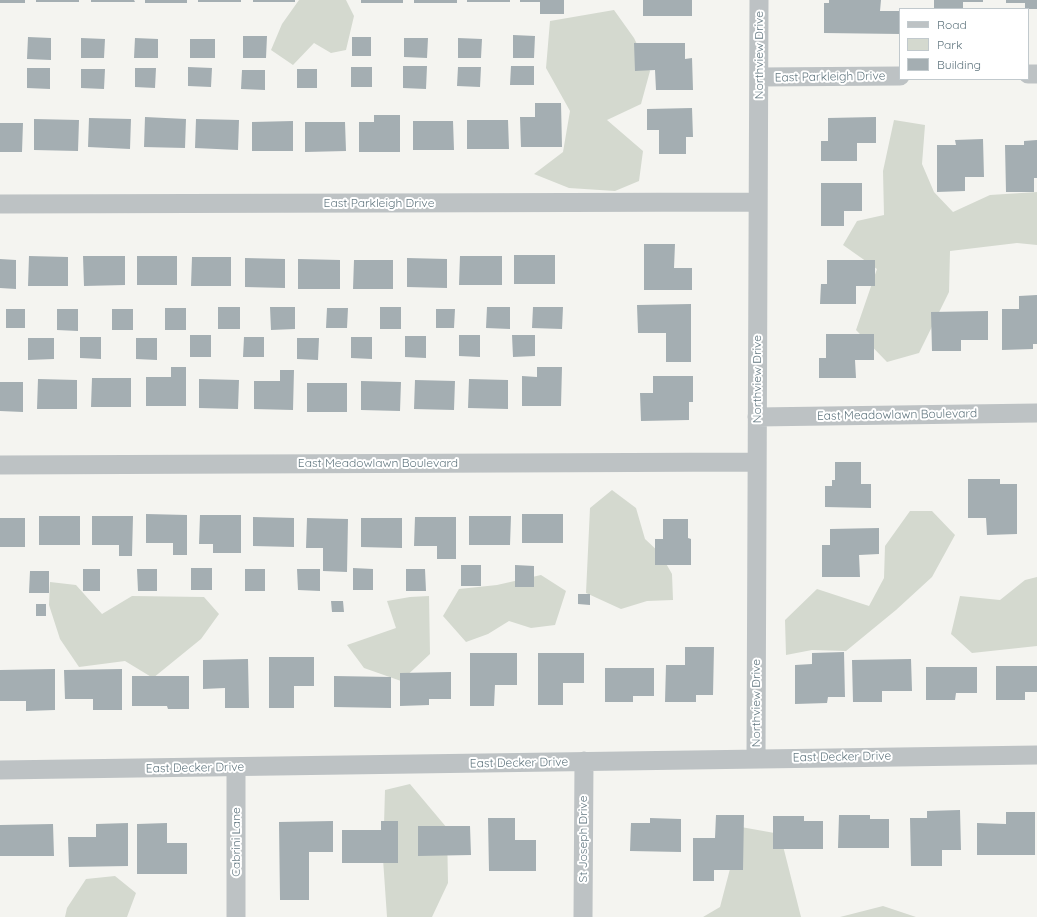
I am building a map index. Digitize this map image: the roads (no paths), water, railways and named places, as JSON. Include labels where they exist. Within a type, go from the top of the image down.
[{"type":"street","name":"Northview Drive","points":[[756,758],[757,202],[760,78],[759,0]]},
{"type":"street","name":"East Parkleigh Drive","points":[[760,78],[899,76]]},
{"type":"street","name":"East Parkleigh Drive","points":[[0,204],[757,202]]},
{"type":"street","name":"East Meadowlawn Boulevard","points":[[757,418],[1037,413]]},
{"type":"street","name":"East Meadowlawn Boulevard","points":[[0,465],[756,462]]},
{"type":"street","name":"East Decker Drive","points":[[0,770],[1037,755]]},
{"type":"street","name":"St Joseph Drive","points":[[583,917],[584,761]]},
{"type":"street","name":"Cabrini Lane","points":[[236,767],[236,917]]}]
